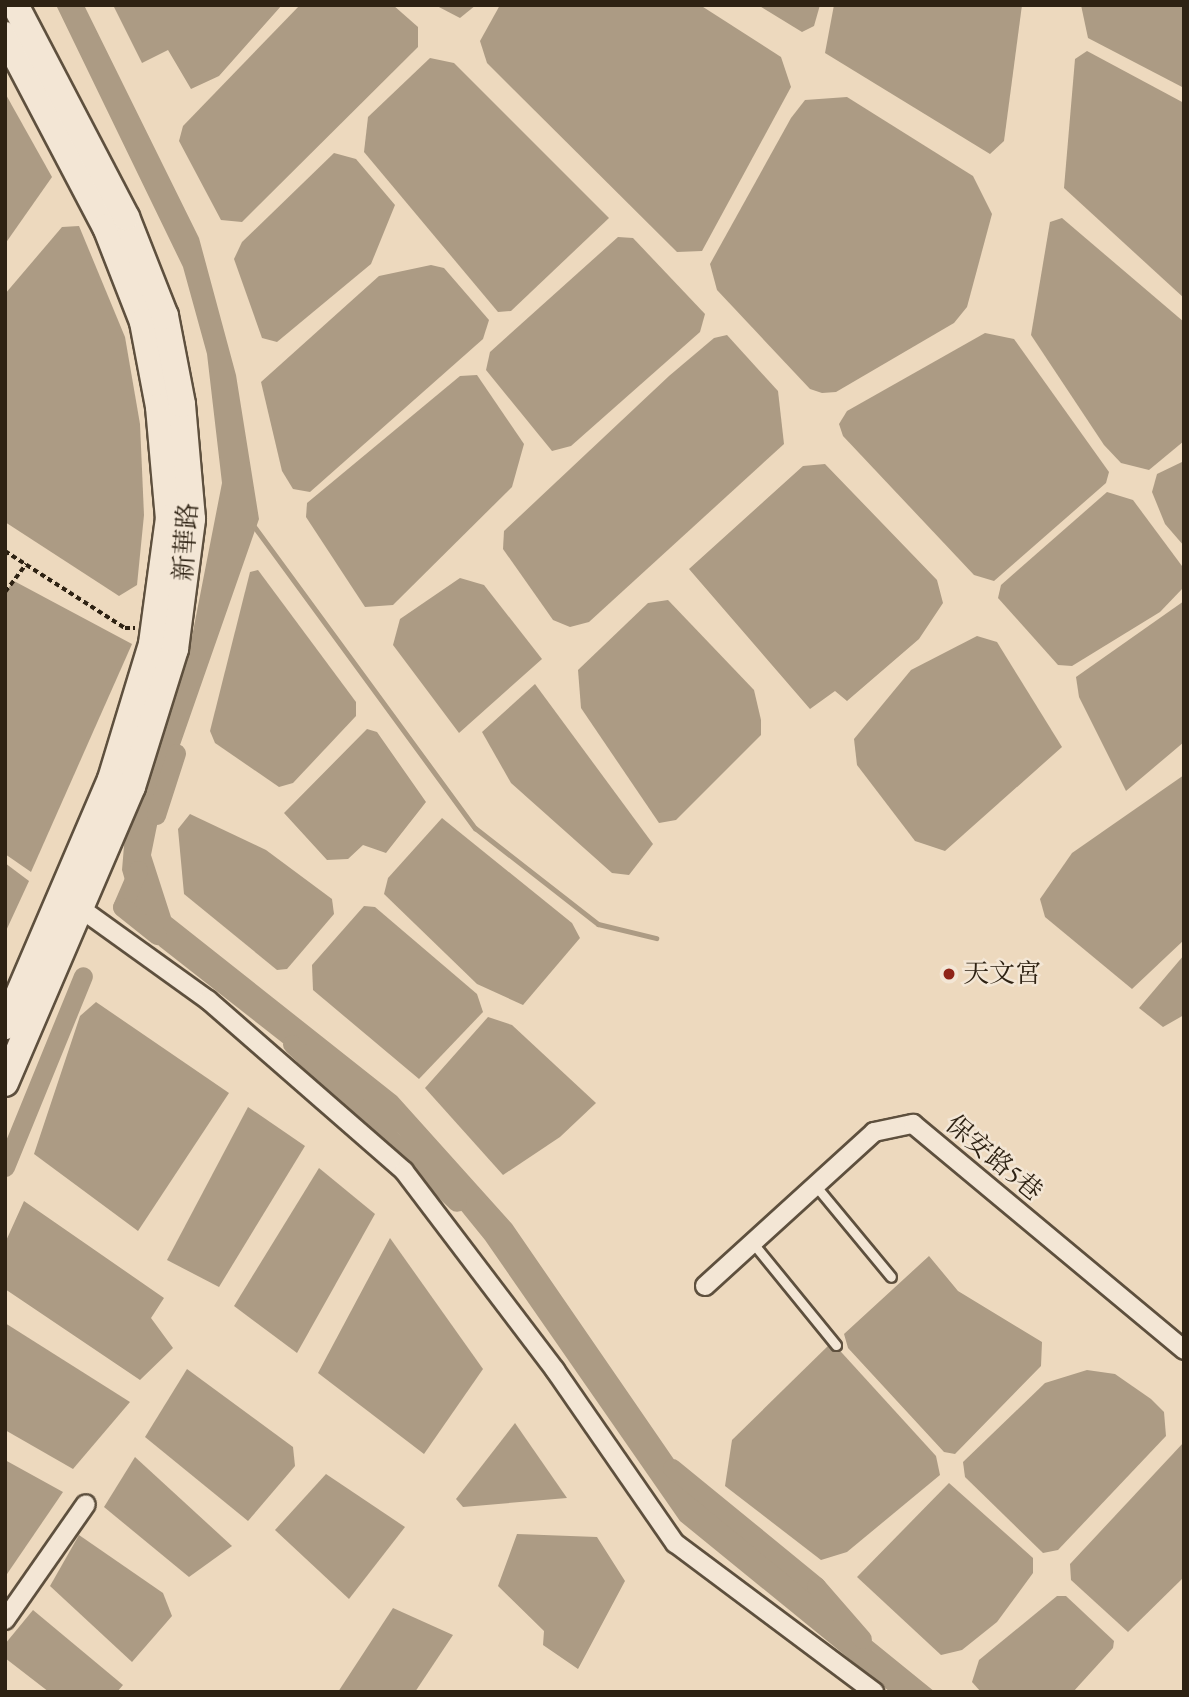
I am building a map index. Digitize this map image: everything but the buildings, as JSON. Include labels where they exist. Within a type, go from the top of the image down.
[{"type":"street","name":"新華路","points":[[5,1083],[132,787],[174,649],[192,519],[182,404],[165,316],[126,218],[15,5]]},
{"type":"street","name":"新華路","points":[[5,35],[106,227],[143,322],[159,407],[169,519],[155,629],[111,779],[5,1026]]},
{"type":"street","points":[[80,908],[208,1000],[404,1171],[555,1370],[675,1544],[874,1692]]},
{"type":"street","name":"保安路5巷","points":[[705,1286],[874,1132],[913,1124],[1184,1350]]},
{"type":"street","points":[[5,1620],[86,1504]]},
{"type":"lane","points":[[815,1185],[891,1277]]},
{"type":"lane","points":[[752,1242],[836,1345]]},
{"type":"path","points":[[5,551],[125,628],[155,629]]},
{"type":"path","points":[[5,592],[26,564]]},
{"type":"shaded area","points":[[56,5],[84,5],[199,238],[236,375],[259,519],[164,791],[151,855],[171,917],[397,1096],[512,1224],[706,1506],[935,1692],[890,1692],[680,1521],[485,1240],[399,1134],[159,946],[136,918],[122,870],[126,822],[189,652],[222,483],[207,354],[183,267]]},
{"type":"shaded area","points":[[113,5],[282,5],[219,76],[191,89],[168,50],[142,63]]},
{"type":"shaded area","points":[[300,5],[393,5],[418,27],[418,47],[242,222],[221,220],[179,141],[183,126]]},
{"type":"shaded area","points":[[435,5],[476,5],[460,18]]},
{"type":"shaded area","points":[[500,5],[700,5],[781,57],[791,87],[702,251],[677,252],[487,63],[480,41]]},
{"type":"shaded area","points":[[758,5],[820,5],[814,26],[802,32]]},
{"type":"shaded area","points":[[834,5],[1022,5],[1004,141],[990,154],[825,53]]},
{"type":"shaded area","points":[[1081,5],[1184,5],[1184,88],[1088,38]]},
{"type":"shaded area","points":[[1087,51],[1184,103],[1184,298],[1064,188],[1075,59]]},
{"type":"shaded area","points":[[430,58],[454,63],[609,218],[511,311],[498,312],[364,152],[368,117]]},
{"type":"shaded area","points":[[5,93],[52,177],[5,244]]},
{"type":"shaded area","points":[[847,97],[973,176],[992,214],[967,307],[954,323],[836,392],[822,393],[810,389],[717,290],[710,264],[791,118],[805,100]]},
{"type":"shaded area","points":[[334,153],[356,159],[395,205],[371,264],[277,342],[262,338],[234,259],[242,242]]},
{"type":"shaded area","points":[[1062,218],[1184,322],[1184,441],[1149,470],[1121,463],[1104,445],[1031,335],[1050,222]]},
{"type":"shaded area","points":[[79,226],[125,337],[140,424],[144,515],[137,585],[119,596],[5,522],[5,294],[62,227]]},
{"type":"shaded area","points":[[618,237],[633,238],[705,314],[700,332],[571,446],[552,451],[486,370],[490,352]]},
{"type":"shaded area","points":[[431,265],[444,268],[489,320],[483,339],[310,492],[293,489],[282,471],[261,382],[379,276]]},
{"type":"shaded area","points":[[985,333],[1014,339],[1109,472],[1106,483],[994,581],[974,575],[843,436],[839,424],[847,411]]},
{"type":"shaded area","points":[[727,335],[778,391],[784,444],[589,622],[570,627],[553,620],[503,549],[504,531],[669,376],[714,338]]},
{"type":"shaded area","points":[[477,375],[524,444],[512,487],[393,605],[365,607],[306,517],[307,503],[460,376]]},
{"type":"shaded area","points":[[1184,461],[1184,546],[1165,524],[1152,492],[1157,474]]},
{"type":"shaded area","points":[[825,464],[937,580],[943,603],[919,639],[847,701],[835,691],[810,709],[689,569],[803,466]]},
{"type":"shaded area","points":[[1107,492],[1133,500],[1182,566],[1183,588],[1160,612],[1072,666],[1058,665],[998,598],[1001,585]]},
{"type":"shaded area","points":[[258,570],[356,702],[356,716],[293,783],[279,787],[215,743],[210,731],[250,572]]},
{"type":"shaded area","points":[[460,578],[484,585],[542,659],[459,733],[393,645],[400,619]]},
{"type":"shaded area","points":[[14,581],[132,644],[31,872],[5,854],[5,592]]},
{"type":"shaded area","points":[[668,600],[754,690],[761,720],[761,735],[676,820],[659,823],[581,708],[578,670],[648,603]]},
{"type":"shaded area","points":[[1184,601],[1184,742],[1126,791],[1079,697],[1076,677]]},
{"type":"shaded area","points":[[977,636],[997,642],[1062,747],[945,851],[915,841],[857,765],[854,739],[911,670]]},
{"type":"shaded area","points":[[535,684],[653,844],[629,875],[612,873],[511,783],[482,732]]},
{"type":"shaded area","points":[[367,729],[377,732],[426,802],[386,853],[363,845],[348,859],[327,860],[284,813]]},
{"type":"shaded area","points":[[1184,775],[1184,940],[1132,989],[1045,917],[1040,899],[1072,853]]},
{"type":"shaded area","points":[[190,814],[266,850],[332,899],[334,914],[287,969],[277,970],[184,894],[178,829]]},
{"type":"shaded area","points":[[442,818],[572,923],[580,938],[523,1005],[477,984],[384,894],[388,878]]},
{"type":"shaded area","points":[[5,863],[29,881],[5,933]]},
{"type":"shaded area","points":[[364,906],[375,907],[477,994],[483,1012],[419,1079],[313,990],[312,965]]},
{"type":"shaded area","points":[[1184,955],[1184,1015],[1163,1027],[1139,1008]]},
{"type":"shaded area","points":[[96,1002],[229,1093],[138,1231],[34,1154],[80,1016]]},
{"type":"shaded area","points":[[488,1017],[512,1025],[596,1103],[560,1137],[503,1175],[425,1088]]},
{"type":"shaded area","points":[[248,1107],[305,1146],[219,1287],[167,1260]]},
{"type":"shaded area","points":[[319,1168],[375,1214],[297,1353],[234,1306]]},
{"type":"shaded area","points":[[24,1201],[164,1298],[151,1318],[173,1348],[140,1380],[5,1289],[5,1243]]},
{"type":"shaded area","points":[[390,1238],[483,1369],[424,1454],[318,1373]]},
{"type":"shaded area","points":[[929,1256],[958,1291],[1042,1342],[1041,1366],[955,1454],[944,1452],[848,1348],[844,1334]]},
{"type":"shaded area","points":[[5,1323],[130,1402],[73,1469],[5,1430]]},
{"type":"shaded area","points":[[832,1342],[936,1456],[940,1475],[847,1552],[821,1560],[725,1486],[732,1440]]},
{"type":"shaded area","points":[[187,1369],[293,1447],[295,1466],[248,1521],[145,1437]]},
{"type":"shaded area","points":[[1087,1370],[1115,1374],[1151,1399],[1164,1412],[1166,1436],[1058,1550],[1043,1553],[965,1477],[963,1462],[1045,1383]]},
{"type":"shaded area","points":[[515,1423],[567,1498],[463,1507],[456,1499]]},
{"type":"shaded area","points":[[1184,1442],[1184,1577],[1128,1632],[1071,1580],[1070,1564]]},
{"type":"shaded area","points":[[135,1457],[232,1546],[189,1577],[104,1507]]},
{"type":"shaded area","points":[[5,1460],[63,1492],[5,1577]]},
{"type":"shaded area","points":[[326,1474],[405,1527],[349,1599],[275,1530]]},
{"type":"shaded area","points":[[949,1483],[1033,1558],[1033,1573],[997,1622],[962,1650],[941,1655],[857,1577]]},
{"type":"shaded area","points":[[517,1534],[597,1537],[625,1581],[578,1669],[543,1645],[544,1631],[498,1586]]},
{"type":"shaded area","points":[[79,1535],[163,1593],[172,1616],[132,1662],[50,1586]]},
{"type":"shaded area","points":[[1057,1596],[1066,1596],[1114,1641],[1113,1648],[1073,1692],[981,1692],[972,1682],[979,1660]]},
{"type":"shaded area","points":[[393,1608],[453,1635],[415,1692],[338,1692]]},
{"type":"shaded area","points":[[33,1610],[123,1685],[117,1692],[49,1692],[5,1658],[5,1644]]},
{"type":"waterway","points":[[253,525],[475,828],[598,924],[656,938]]},
{"type":"waterway","points":[[156,815],[176,753]]},
{"type":"waterway","points":[[138,870],[122,907],[157,935]]},
{"type":"waterway","points":[[5,1167],[83,976]]},
{"type":"waterway","points":[[292,1044],[457,1202]]},
{"type":"waterway","points":[[672,1468],[816,1586],[862,1639]]},
{"type":"place","name":"天文宮","points":[[949,974]]}]
